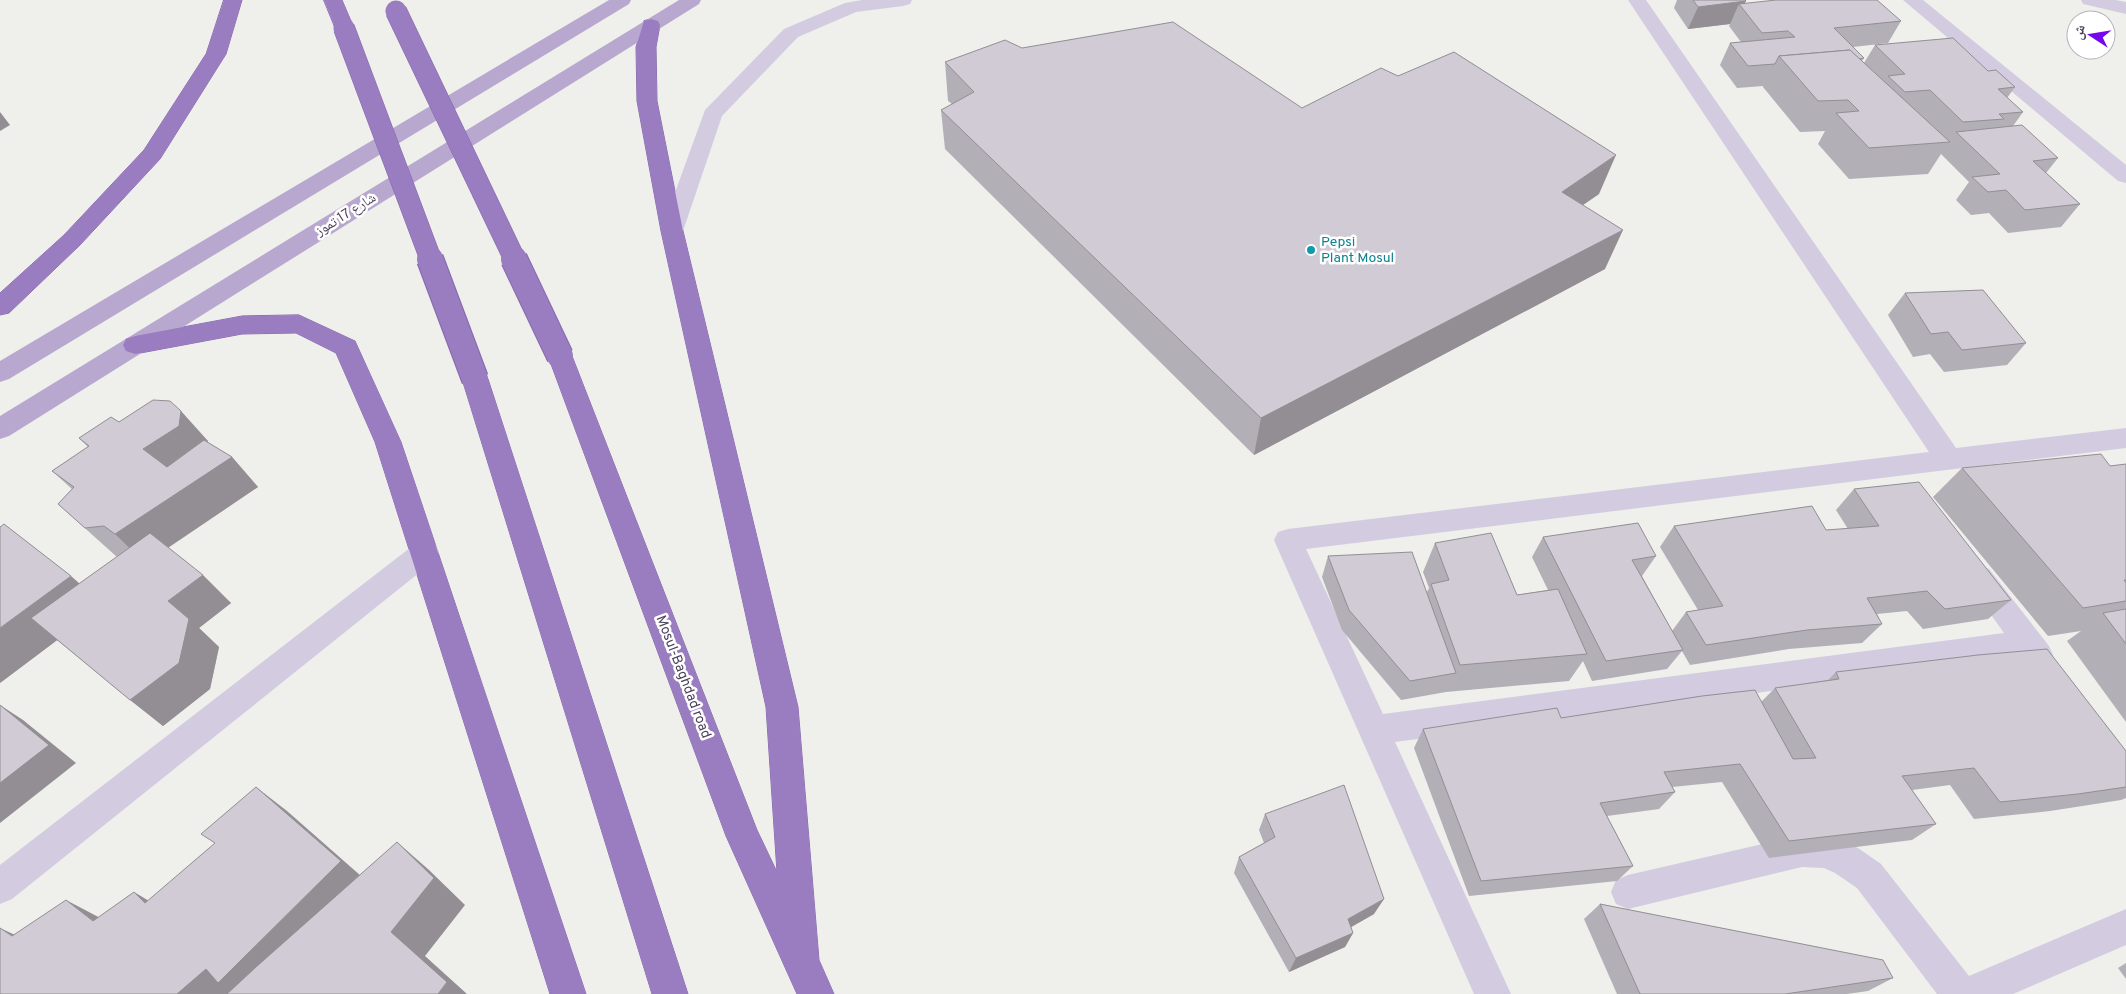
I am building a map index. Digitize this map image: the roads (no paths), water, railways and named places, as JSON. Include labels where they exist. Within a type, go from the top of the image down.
[{"type":"highway","points":[[0,307],[72,240],[152,154],[216,54],[233,0]]},
{"type":"highway","points":[[334,0],[475,380],[670,994]]},
{"type":"highway","name":"Mosul-Baghdad road","points":[[395,5],[560,356],[743,836],[816,994]]},
{"type":"highway","points":[[651,25],[646,47],[647,101],[672,231],[782,707],[801,960]]},
{"type":"highway","points":[[135,345],[242,325],[300,324],[346,347],[388,442],[568,994]]},
{"type":"main road","points":[[0,373],[622,0]]},
{"type":"main road","name":"شارع 17 تموز","points":[[0,429],[692,0]]},
{"type":"street","points":[[672,231],[712,114],[791,33],[852,7],[903,0]]},
{"type":"street","points":[[1636,0],[1948,460]]},
{"type":"street","points":[[1912,0],[2126,176]]},
{"type":"street","points":[[2090,0],[2126,8]]},
{"type":"street","points":[[1493,994],[1288,540],[1901,478],[1948,460],[2126,438]]},
{"type":"street","points":[[0,887],[425,552]]},
{"type":"street","points":[[1963,559],[2053,674]]},
{"type":"street","points":[[1374,730],[2029,643]]},
{"type":"street","points":[[1628,892],[1802,851],[1824,852],[1846,860],[1869,876],[1960,994]]},
{"type":"street","points":[[1970,994],[2126,927]]},
{"type":"place","name":"Pepsi Plant Mosul","points":[[1311,250]]}]
